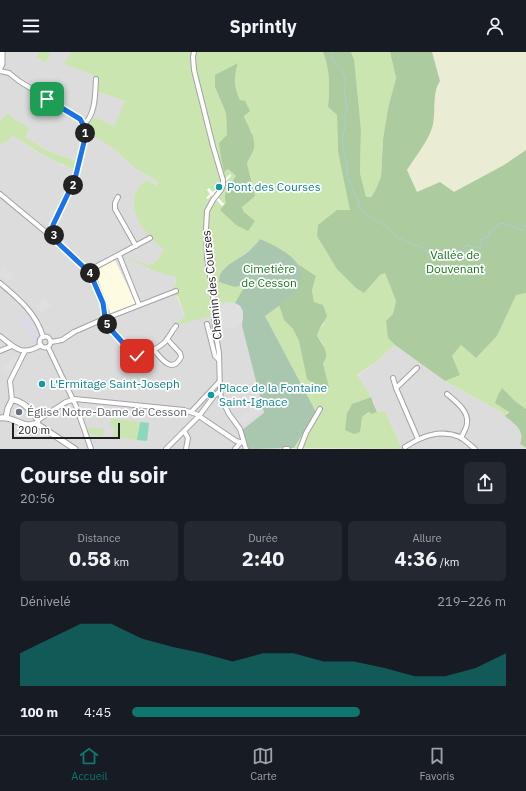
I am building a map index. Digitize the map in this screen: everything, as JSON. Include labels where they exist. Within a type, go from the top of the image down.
[{"type":"street","points":[[0,56],[2,52]]},
{"type":"street","points":[[0,68],[2,52]]},
{"type":"street","name":"Chemin des Courses","points":[[194,52],[194,70],[223,180],[221,190],[209,205],[206,217],[207,258],[213,294],[215,332],[220,361],[220,391],[226,409],[240,429],[242,443],[246,449]]},
{"type":"street","points":[[0,68],[76,116],[84,124],[85,138],[75,179],[54,222],[53,233],[55,240],[94,278],[103,303],[106,324],[133,354],[137,356],[142,355],[162,344],[176,326]]},
{"type":"street","points":[[0,68],[9,73]]},
{"type":"street","points":[[84,124],[88,120],[93,110],[96,80]]},
{"type":"street","points":[[0,194],[47,233],[53,233]]},
{"type":"street","points":[[118,197],[115,203],[115,209],[136,246]]},
{"type":"street","points":[[88,271],[150,238]]},
{"type":"street","points":[[119,255],[139,305]]},
{"type":"street","points":[[0,283],[30,312],[44,337],[48,338],[51,342]]},
{"type":"street","points":[[48,347],[51,342],[62,340],[74,332],[176,291]]},
{"type":"street","points":[[207,324],[215,356],[220,361]]},
{"type":"street","points":[[0,336],[18,350],[32,350],[41,345],[48,347]]},
{"type":"street","points":[[41,345],[40,340],[44,337]]},
{"type":"street","points":[[153,349],[167,364],[174,364],[181,356],[167,339]]},
{"type":"street","points":[[0,351],[12,346]]},
{"type":"street","points":[[48,347],[72,399],[91,449]]},
{"type":"street","points":[[6,417],[12,400],[10,381],[25,351]]},
{"type":"street","points":[[396,388],[417,368]]},
{"type":"street","points":[[393,378],[418,439]]},
{"type":"street","points":[[191,412],[220,382]]},
{"type":"street","points":[[166,449],[199,416],[214,396],[220,391]]},
{"type":"street","points":[[447,394],[460,407],[467,417],[468,422],[461,438]]},
{"type":"street","points":[[0,418],[6,417],[28,425],[38,422],[72,399],[87,399],[184,410],[199,416],[242,443],[235,449]]},
{"type":"street","points":[[12,400],[20,402],[38,422],[75,449]]},
{"type":"street","points":[[300,449],[306,433],[320,409]]},
{"type":"street","points":[[184,431],[188,438],[186,449]]},
{"type":"street","points":[[405,447],[418,439],[437,434],[445,434],[461,438],[475,449]]},
{"type":"shaded area","points":[[0,52],[38,52],[36,57],[46,63],[51,52],[71,52],[65,64],[99,77],[97,91],[125,101],[114,127],[94,117],[90,120],[87,126],[136,169],[159,182],[158,185],[146,180],[136,191],[136,214],[145,231],[161,246],[164,253],[154,263],[148,265],[128,257],[175,277],[175,295],[177,296],[185,317],[225,302],[235,303],[242,309],[244,314],[242,326],[264,414],[242,430],[249,449],[0,449],[0,148],[3,142],[6,143],[11,134],[34,150],[64,166],[77,161],[48,151],[25,137],[30,128],[8,114],[0,121]]},
{"type":"shaded area","points":[[432,52],[526,52],[526,150],[504,165],[454,193],[440,182],[417,192],[407,170],[420,151],[433,125],[436,86],[440,81]]},
{"type":"shaded area","points":[[115,260],[136,304],[111,314],[93,269]]},
{"type":"shaded area","points":[[3,268],[15,274],[10,281],[0,276]]},
{"type":"shaded area","points":[[45,297],[52,305],[42,314],[35,306]]},
{"type":"shaded area","points":[[230,303],[239,307],[243,316],[239,325],[230,329],[221,325],[217,316],[221,307]]},
{"type":"shaded area","points":[[28,312],[35,322],[41,336],[36,344],[19,324],[22,321],[21,319]]},
{"type":"shaded area","points":[[395,345],[445,381],[501,412],[521,430],[522,438],[520,444],[526,449],[402,449],[385,411],[377,412],[374,402],[357,376]]},
{"type":"shaded area","points":[[15,354],[18,359],[15,363],[17,365],[9,377],[2,370]]},
{"type":"shaded area","name":"Place de la Fontaine Saint-Ignace","points":[[216,382],[219,401],[213,400],[203,416],[191,409]]},
{"type":"shaded area","points":[[256,406],[260,412],[243,425],[238,419]]},
{"type":"green space","points":[[38,52],[51,52],[46,63],[36,57]]},
{"type":"green space","points":[[71,52],[323,52],[329,79],[328,107],[337,115],[338,152],[350,206],[363,293],[380,275],[385,273],[396,301],[388,338],[395,345],[377,361],[357,375],[371,397],[351,406],[347,414],[346,428],[361,424],[362,417],[370,412],[372,414],[385,411],[402,449],[294,448],[316,412],[265,316],[279,305],[284,320],[293,329],[299,341],[329,387],[323,363],[323,344],[317,336],[318,331],[324,324],[314,302],[312,290],[316,276],[298,264],[291,257],[260,239],[249,251],[223,269],[242,285],[243,290],[235,303],[225,302],[217,305],[217,314],[178,325],[177,322],[185,317],[178,296],[172,296],[170,291],[175,285],[175,277],[157,272],[128,258],[148,265],[154,263],[163,253],[164,250],[148,235],[140,224],[134,205],[134,198],[137,190],[146,180],[157,185],[159,182],[136,169],[110,146],[89,133],[87,126],[94,117],[114,126],[125,101],[96,91],[98,77],[64,64]],"holes":[[[238,63],[235,75],[235,89],[240,100],[247,125],[252,132],[250,156],[247,163],[252,184],[242,207],[244,212],[254,221],[220,210],[226,203],[228,187],[236,176],[228,169],[225,171],[227,135],[226,113],[215,87]]]},
{"type":"green space","name":"Vallée de Douvenant","points":[[323,52],[351,52],[354,60],[361,130],[360,173],[366,197],[371,197],[381,177],[383,139],[388,108],[396,78],[390,52],[432,52],[440,81],[436,90],[434,119],[431,130],[426,142],[407,170],[417,192],[440,182],[454,192],[504,165],[526,150],[526,293],[516,295],[497,336],[476,358],[461,345],[452,356],[460,375],[445,381],[395,345],[388,338],[386,321],[393,314],[396,301],[385,273],[380,275],[364,293],[356,288],[337,269],[317,236],[318,225],[337,210],[350,210],[338,152],[337,115],[328,107],[329,79]]},
{"type":"green space","points":[[351,52],[390,52],[396,78],[388,108],[383,139],[381,177],[371,197],[366,197],[360,173],[361,130]]},
{"type":"green space","points":[[238,63],[235,86],[240,100],[245,101],[250,111],[244,116],[254,139],[253,150],[247,163],[255,196],[242,207],[244,212],[255,221],[248,231],[236,225],[220,210],[226,203],[226,192],[236,176],[228,169],[224,172],[219,143],[227,135],[226,113],[215,87],[215,75]]},
{"type":"green space","points":[[8,113],[13,118],[30,128],[25,137],[48,151],[77,161],[75,169],[50,159],[12,135],[6,143],[3,142],[0,148],[0,121]]},
{"type":"green space","name":"Cimetière de Cesson","points":[[260,239],[290,256],[297,263],[301,271],[301,280],[296,290],[285,301],[265,316],[316,412],[294,448],[249,449],[242,430],[264,413],[242,326],[243,311],[240,306],[235,303],[243,289],[242,285],[235,287],[219,282],[220,276],[225,268],[249,251]]},
{"type":"green space","points":[[298,264],[316,276],[312,290],[314,302],[323,305],[327,316],[317,336],[326,353],[323,363],[329,387],[325,392],[307,379],[299,341],[293,329],[284,320],[279,305],[284,302],[297,288],[301,276]]},
{"type":"green space","points":[[526,293],[526,409],[515,401],[505,416],[501,412],[445,381],[459,375],[452,356],[461,345],[476,358],[497,336],[516,294]]},
{"type":"green space","points":[[502,388],[515,401],[526,409],[526,448],[520,444],[520,431],[505,416],[509,412],[495,403]]},
{"type":"green space","points":[[371,397],[377,412],[372,414],[369,412],[362,417],[360,432],[354,434],[345,430],[347,413],[352,404]]},
{"type":"green space","points":[[111,418],[139,422],[137,440],[113,437],[114,427],[110,426]]},
{"type":"green space","points":[[140,422],[149,423],[147,441],[137,440]]},
{"type":"green space","points":[[87,427],[104,429],[103,436],[89,434]]},
{"type":"pier","points":[[230,174],[231,176],[214,193],[224,204],[222,206],[212,195],[208,199],[206,198],[210,194],[207,190],[209,188],[213,192]]},
{"type":"waterway","points":[[331,52],[333,61],[345,76],[346,85],[344,87],[347,111],[344,116],[346,121],[342,141],[347,165],[347,176],[359,203],[359,207],[364,213],[388,228],[399,238],[423,248],[428,253],[438,252],[448,256],[451,255],[453,251],[461,250],[465,246],[469,245],[473,248],[481,246],[482,239],[488,237],[490,231],[501,223],[522,230],[526,225]]},
{"type":"place","name":"Pont des Courses","points":[[219,187]]},
{"type":"place","name":"L'Ermitage Saint-Joseph","points":[[42,384]]},
{"type":"place","name":"Place de la Fontaine Saint-Ignace","points":[[211,395]]},
{"type":"place","name":"Église Notre-Dame de Cesson","points":[[19,412]]},
{"type":"route","points":[[47,99],[80,119],[85,128],[85,138],[75,179],[53,225],[55,240],[94,278],[103,303],[106,324],[133,354],[137,356]]}]
